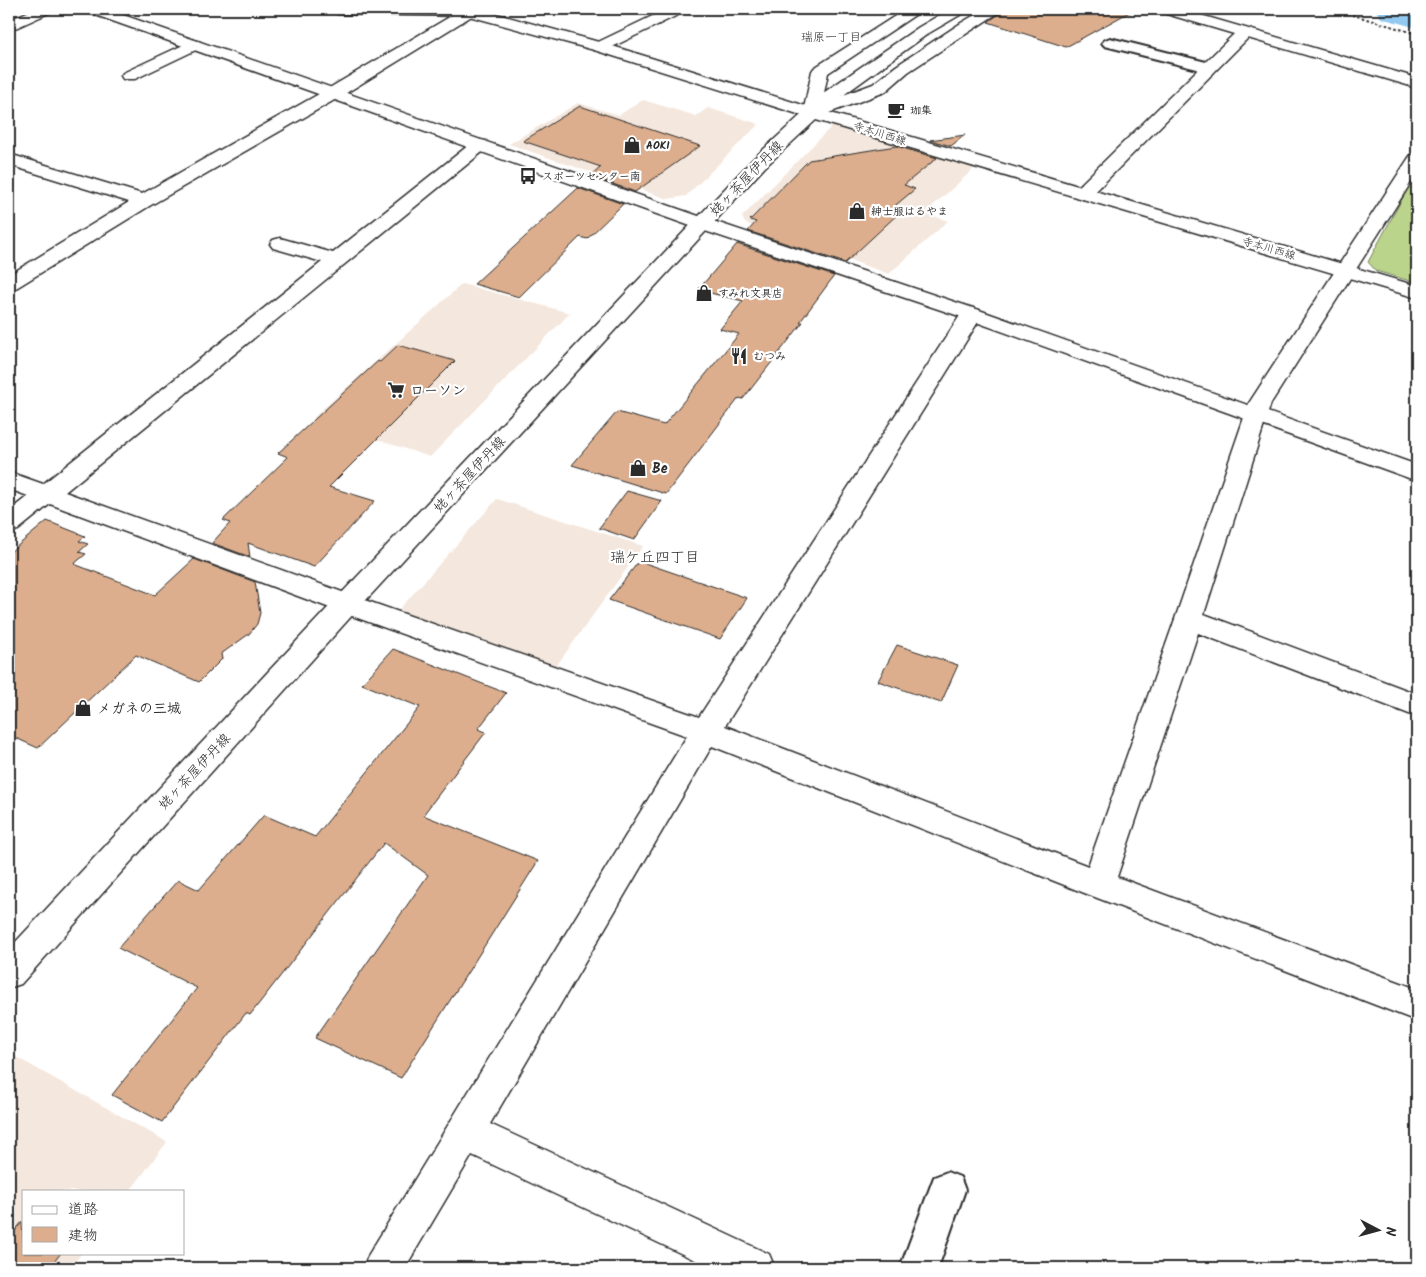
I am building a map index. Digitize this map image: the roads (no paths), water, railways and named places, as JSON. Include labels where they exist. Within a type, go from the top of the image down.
[{"type":"street","points":[[9,26],[46,9]]},
{"type":"street","points":[[92,9],[703,224],[972,314],[1417,473]]},
{"type":"street","name":"寺本川西線","points":[[338,9],[470,11],[600,47],[812,113],[1417,292]]},
{"type":"street","points":[[600,47],[679,9]]},
{"type":"street","points":[[812,113],[820,71],[916,9]]},
{"type":"street","name":"姥ヶ茶屋伊丹線","points":[[9,973],[347,604],[759,163],[832,95],[916,36],[960,9]]},
{"type":"street","points":[[812,113],[879,88],[902,69],[966,26],[996,9]]},
{"type":"street","points":[[1165,9],[1417,83]]},
{"type":"street","points":[[9,284],[144,201],[332,94],[470,11]]},
{"type":"street","points":[[1084,193],[1245,32]]},
{"type":"street","points":[[130,76],[194,45]]},
{"type":"street","points":[[9,524],[480,145]]},
{"type":"street","points":[[9,158],[144,201]]},
{"type":"street","points":[[1098,884],[1189,618],[1254,416],[1260,403],[1346,271],[1411,182],[1417,159]]},
{"type":"street","points":[[280,244],[337,260]]},
{"type":"street","points":[[383,1268],[706,732],[972,314]]},
{"type":"street","points":[[9,480],[347,604],[706,732],[1417,1005]]},
{"type":"street","points":[[1189,618],[1417,706]]},
{"type":"street","points":[[465,1132],[755,1268]]},
{"type":"lane","points":[[1110,42],[1209,67]]},
{"type":"lane","points":[[919,1268],[946,1190]]},
{"type":"waterway","points":[[1397,9],[1417,15]]},
{"type":"place","name":"珈集","points":[[896,110]]},
{"type":"place","name":"AOKI","points":[[632,145]]},
{"type":"place","name":"スポーツセンター南","points":[[528,176]]},
{"type":"place","name":"紳士服はるやま","points":[[857,211]]},
{"type":"place","name":"すみれ文具店","points":[[704,293]]},
{"type":"place","name":"むつみ","points":[[739,356]]},
{"type":"place","name":"ローソン","points":[[396,390]]},
{"type":"place","name":"Be","points":[[638,468]]},
{"type":"place","name":"メガネの三城","points":[[83,708]]},
{"type":"district","name":"瑞原一丁目","points":[[831,37]]},
{"type":"district","name":"瑞ケ丘四丁目","points":[[655,557]]}]
